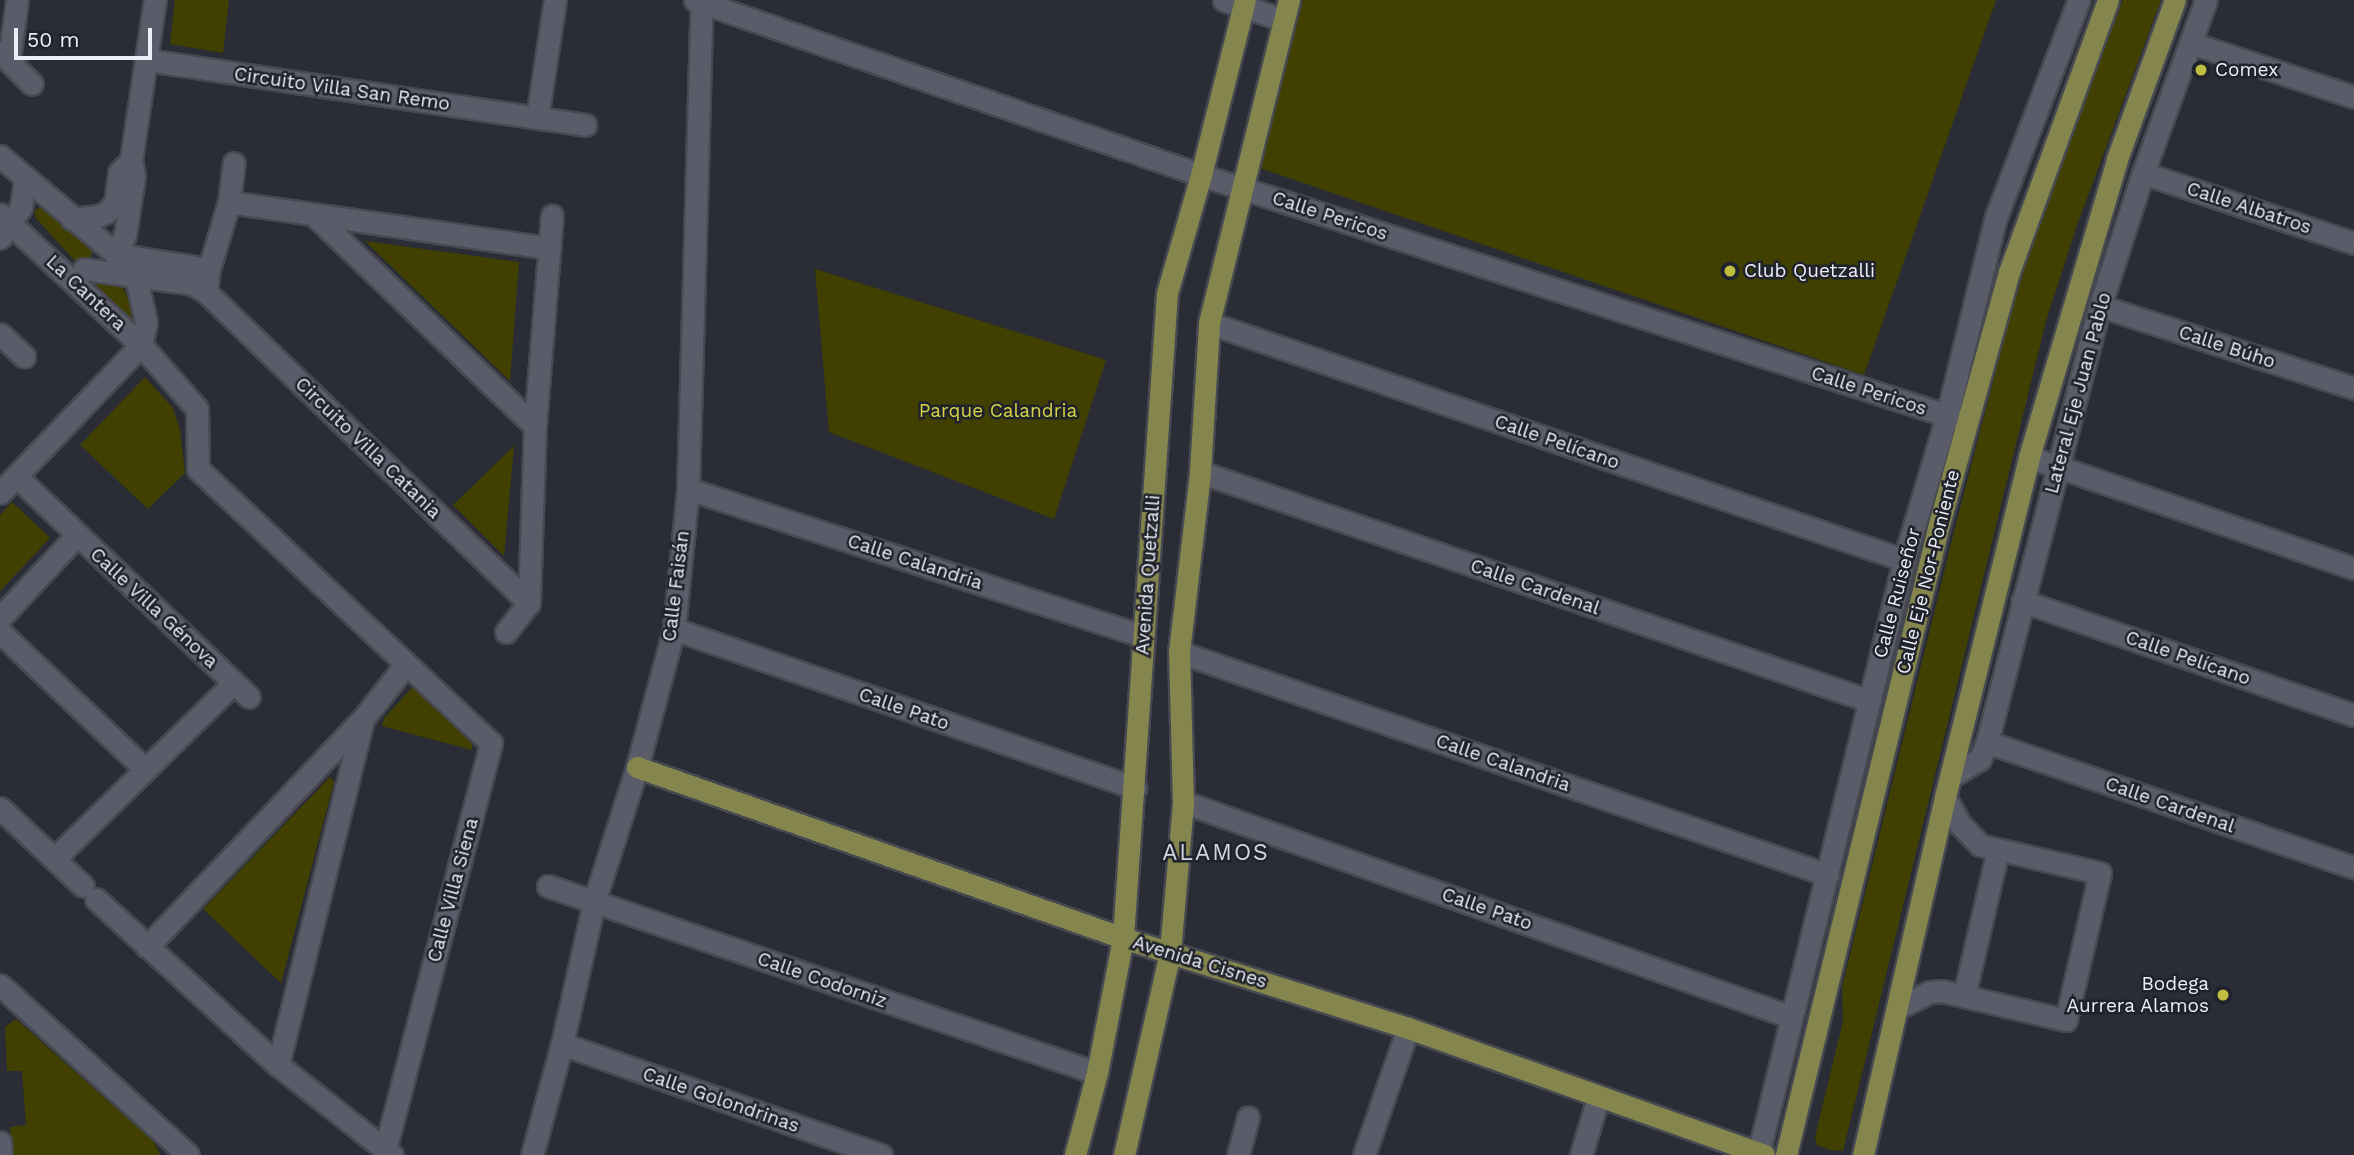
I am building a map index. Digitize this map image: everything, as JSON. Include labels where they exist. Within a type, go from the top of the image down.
[{"type":"main road","name":"Calle Eje Nor-Poniente","points":[[1786,1155],[1934,541],[1957,419],[2108,0]]},
{"type":"main road","points":[[1863,1155],[1948,787],[2029,457],[2117,159],[2175,0]]},
{"type":"main road","name":"Avenida Quetzalli","points":[[1075,1155],[1097,1073],[1123,938],[1167,293],[1201,175],[1238,2]]},
{"type":"main road","name":"Avenida Quetzalli","points":[[1124,1155],[1170,952],[1183,802],[1179,652],[1200,472],[1209,323],[1287,10]]},
{"type":"main road","name":"Avenida Cisnes","points":[[637,767],[1123,938],[1408,1028],[1760,1154]]},
{"type":"street","points":[[17,0],[4,56],[32,84]]},
{"type":"street","points":[[116,254],[125,235],[134,176],[131,160],[155,0]]},
{"type":"street","points":[[537,118],[555,0]]},
{"type":"street","name":"Calle Ruiseñor","points":[[1760,1154],[1791,1017],[1904,560],[1957,419],[1996,217],[2079,0]]},
{"type":"street","name":"Lateral Eje Juan Pablo","points":[[1948,787],[1980,759],[1987,742],[2100,306],[2143,173],[2206,0]]},
{"type":"street","name":"Calle Pericos","points":[[700,1],[1201,175],[1957,419]]},
{"type":"street","name":"Calle Faisán","points":[[532,1155],[562,1044],[594,902],[637,767],[674,629],[688,489],[700,1]]},
{"type":"street","points":[[1238,2],[1287,10]]},
{"type":"street","points":[[2191,43],[2354,97]]},
{"type":"street","name":"Circuito Villa San Remo","points":[[146,60],[585,125]]},
{"type":"street","name":"La Cantera","points":[[0,156],[116,254],[137,282],[146,322],[141,345]]},
{"type":"street","points":[[72,219],[107,212],[114,203],[119,173],[131,160]]},
{"type":"street","points":[[206,292],[209,269],[229,202],[234,163]]},
{"type":"street","name":"Calle Albatros","points":[[2143,173],[2354,243]]},
{"type":"street","points":[[4,225],[21,207],[25,179]]},
{"type":"street","points":[[229,202],[550,248]]},
{"type":"street","points":[[313,214],[535,426]]},
{"type":"street","points":[[506,632],[529,603],[535,426],[552,216]]},
{"type":"street","name":"La Cantera","points":[[4,225],[74,271],[141,345]]},
{"type":"street","points":[[74,271],[116,254],[209,269]]},
{"type":"street","name":"Circuito Villa Catania","points":[[74,271],[193,284],[206,292],[529,603]]},
{"type":"street","name":"Calle Búho","points":[[2100,306],[2354,388]]},
{"type":"street","name":"Calle Pelícano","points":[[1209,323],[1904,560]]},
{"type":"street","points":[[0,334],[24,356]]},
{"type":"street","points":[[0,493],[141,345]]},
{"type":"street","name":"Calle Villa Siena","points":[[54,859],[278,1065],[389,1152],[491,743],[198,469],[197,409],[141,345]]},
{"type":"street","points":[[2029,457],[2354,568]]},
{"type":"street","name":"Calle Cardenal","points":[[1200,472],[1870,701]]},
{"type":"street","name":"Calle Villa Génova","points":[[16,476],[241,690],[145,769],[54,859]]},
{"type":"street","name":"Calle Calandria","points":[[688,489],[1143,636]]},
{"type":"street","name":"Calle Villa Génova","points":[[0,618],[77,535]]},
{"type":"street","name":"Calle Pelícano","points":[[2022,601],[2354,715]]},
{"type":"street","name":"Calle Pato","points":[[674,629],[1135,788]]},
{"type":"street","points":[[0,632],[145,769]]},
{"type":"street","name":"Calle Calandria","points":[[1179,652],[1828,875]]},
{"type":"street","points":[[147,947],[362,720],[406,663]]},
{"type":"street","points":[[278,1065],[362,720]]},
{"type":"street","name":"Calle Cardenal","points":[[1987,742],[2354,868]]},
{"type":"street","points":[[1898,1008],[1930,992],[1942,991],[2066,1020],[2100,873],[1980,845],[1960,824],[1948,787]]},
{"type":"street","name":"Calle Pato","points":[[1183,802],[1791,1017]]},
{"type":"street","points":[[0,808],[54,859]]},
{"type":"street","points":[[1965,996],[1998,850]]},
{"type":"street","name":"Calle Codorniz","points":[[548,886],[1097,1073]]},
{"type":"street","points":[[0,985],[188,1155]]},
{"type":"street","points":[[1364,1155],[1408,1028]]},
{"type":"street","name":"Calle Golondrinas","points":[[562,1044],[881,1155]]},
{"type":"street","points":[[1581,1155],[1598,1098]]},
{"type":"street","points":[[1238,1155],[1248,1117]]},
{"type":"street","points":[[0,1142],[1,1155]]},
{"type":"green space","points":[[175,0],[229,0],[223,53],[170,44]]},
{"type":"green space","name":"Club Quetzalli","points":[[1303,0],[1996,0],[1864,375],[1257,167]]},
{"type":"green space","points":[[2123,0],[2161,0],[2077,225],[2046,321],[1843,1151],[1830,1150],[1817,1145],[1815,1137],[1843,1021],[1842,987],[1957,520],[2008,324],[2047,192]]},
{"type":"green space","points":[[42,207],[87,242],[93,251],[88,263],[74,260],[35,217],[35,210]]},
{"type":"green space","points":[[365,241],[519,262],[510,381]]},
{"type":"green space","name":"Parque Calandria","points":[[815,269],[1106,360],[1054,519],[829,432]]},
{"type":"green space","points":[[119,279],[131,305],[132,320],[91,280]]},
{"type":"green space","points":[[145,377],[173,408],[180,430],[185,473],[148,509],[80,445]]},
{"type":"green space","points":[[514,446],[504,556],[453,505]]},
{"type":"green space","points":[[12,502],[50,538],[0,591],[0,515]]},
{"type":"green space","points":[[413,687],[472,742],[472,750],[382,726],[384,718]]},
{"type":"green space","points":[[330,777],[334,782],[281,983],[203,909]]},
{"type":"green space","points":[[16,1019],[154,1142],[160,1155],[12,1155],[10,1127],[26,1125],[22,1071],[7,1071],[5,1027]]},
{"type":"place","name":"Comex","points":[[2201,70]]},
{"type":"place","name":"Club Quetzalli","points":[[1730,271]]},
{"type":"place","name":"Bodega Aurrera Alamos","points":[[2223,995]]},
{"type":"district","name":"ALAMOS","points":[[1216,853]]}]
